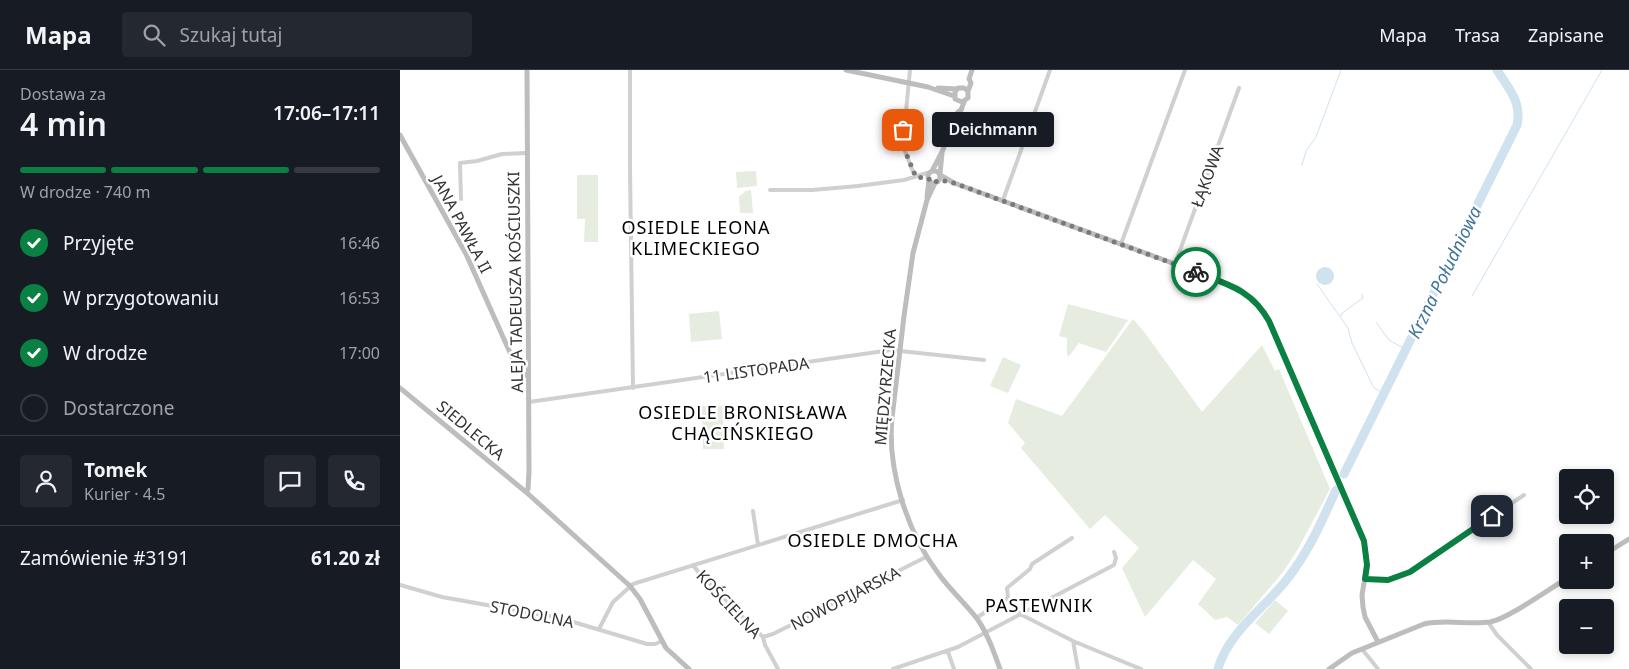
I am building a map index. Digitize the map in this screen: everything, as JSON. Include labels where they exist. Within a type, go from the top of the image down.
[{"type":"street","name":"ALEJA TADEUSZA KOŚCIUSZKI","points":[[526,492],[529,485],[527,70]]},
{"type":"street","points":[[630,70],[634,388]]},
{"type":"street","points":[[846,70],[933,88],[954,96],[961,102]]},
{"type":"street","points":[[910,70],[903,142],[916,177]]},
{"type":"street","points":[[954,96],[959,88],[969,79],[972,70]]},
{"type":"street","points":[[1003,200],[1050,70]]},
{"type":"street","points":[[1121,244],[1185,70]]},
{"type":"street","points":[[933,88],[959,88],[968,91],[971,83],[969,79]]},
{"type":"street","name":"ŁĄKOWA","points":[[1175,264],[1239,88]]},
{"type":"street","name":"MIĘDZYRZECKA","points":[[968,91],[968,98],[961,102],[961,110],[958,112],[929,179],[927,200],[914,253],[899,350],[891,435],[894,465],[912,527],[926,557],[976,618],[986,634],[1000,669]]},
{"type":"street","name":"JANA PAWŁA II","points":[[400,135],[402,142],[466,254],[513,361],[521,373],[528,376]]},
{"type":"street","name":"MIĘDZYRZECKA","points":[[927,200],[939,178],[942,152]]},
{"type":"street","points":[[460,199],[460,163],[477,161],[502,154],[526,153]]},
{"type":"street","points":[[770,190],[820,190],[904,180],[936,171],[939,178]]},
{"type":"street","points":[[916,177],[939,178],[1003,200],[1238,288],[1254,300],[1264,312],[1364,541],[1367,565],[1363,607],[1365,617],[1378,642]]},
{"type":"street","name":"11 LISTOPADA","points":[[529,402],[899,350],[984,360]]},
{"type":"street","name":"SIEDLECKA","points":[[400,388],[526,492],[630,586],[640,599],[669,651],[689,669]]},
{"type":"street","points":[[1365,579],[1388,580],[1410,572],[1524,495]]},
{"type":"street","points":[[599,629],[613,602],[630,586],[903,500]]},
{"type":"street","points":[[754,511],[758,545]]},
{"type":"street","points":[[1072,538],[1032,564],[1030,569],[1007,588],[1008,598],[1020,614],[1073,641],[1141,669]]},
{"type":"street","points":[[1614,548],[1629,539]]},
{"type":"street","points":[[893,669],[948,652],[986,634],[1114,564],[1116,558],[1114,552]]},
{"type":"street","name":"NOWOPIJARSKA","points":[[763,637],[773,634],[926,557]]},
{"type":"street","name":"KOŚCIELNA","points":[[693,565],[699,574],[763,637],[765,645],[778,669]]},
{"type":"street","points":[[1329,669],[1344,657],[1431,622],[1488,622],[1506,616],[1559,584]]},
{"type":"street","name":"STODOLNA","points":[[400,586],[442,598],[546,615],[647,644],[655,644],[662,641]]},
{"type":"street","points":[[976,618],[1008,598]]},
{"type":"street","points":[[1488,622],[1497,635],[1531,669]]},
{"type":"street","points":[[1073,641],[1078,669]]},
{"type":"street","points":[[1362,649],[1378,669]]},
{"type":"street","points":[[948,652],[954,669]]},
{"type":"shaded area","points":[[756,171],[757,186],[737,188],[736,172]]},
{"type":"shaded area","points":[[577,175],[598,175],[598,242],[584,242],[585,219],[577,219]]},
{"type":"shaded area","points":[[751,190],[753,213],[740,213],[739,197],[745,191]]},
{"type":"shaded area","points":[[1068,304],[1128,320],[1106,352],[1079,343],[1069,356],[1067,355],[1067,338],[1059,336]]},
{"type":"shaded area","points":[[719,311],[722,339],[691,342],[689,314]]},
{"type":"shaded area","points":[[1133,319],[1202,412],[1262,345],[1275,371],[1279,369],[1330,489],[1298,549],[1283,572],[1238,625],[1227,617],[1215,620],[1198,604],[1216,579],[1193,560],[1145,617],[1122,568],[1139,548],[1105,515],[1090,529],[1021,448],[1025,443],[1008,423],[1016,399],[1062,416]]},
{"type":"shaded area","points":[[1003,357],[1021,365],[1008,393],[990,386]]},
{"type":"shaded area","points":[[702,406],[723,406],[724,449],[703,449]]},
{"type":"shaded area","points":[[1275,600],[1288,611],[1269,634],[1255,623]]},
{"type":"water","points":[[1321,267],[1329,267],[1334,272],[1332,283],[1321,285],[1316,280],[1316,272]]},
{"type":"waterway","points":[[1302,165],[1306,151],[1316,137],[1341,70]]},
{"type":"waterway","name":"Krzna Południowa","points":[[1344,474],[1517,125],[1518,109],[1516,102],[1497,70]]},
{"type":"waterway","points":[[1472,296],[1602,70]]},
{"type":"waterway","points":[[1317,284],[1348,328],[1352,343],[1374,388],[1383,393]]},
{"type":"waterway","points":[[1341,316],[1341,314],[1363,298],[1362,294]]},
{"type":"waterway","points":[[1376,322],[1389,340],[1405,349]]},
{"type":"waterway","name":"Krzna Południowa","points":[[1218,669],[1230,643],[1238,632],[1279,589],[1296,568],[1315,536],[1336,490]]},
{"type":"way so far","points":[[903,130],[905,151],[916,177],[928,178],[933,183],[937,183],[940,180],[954,183],[1196,272]]},
{"type":"place","name":"Deichmann","points":[[903,130]]},
{"type":"district","name":"OSIEDLE LEONA KLIMECKIEGO","points":[[696,237]]},
{"type":"district","name":"OSIEDLE BRONISŁAWA CHĄCIŃSKIEGO","points":[[743,422]]},
{"type":"district","name":"OSIEDLE DMOCHA","points":[[873,540]]},
{"type":"district","name":"PASTEWNIK","points":[[1039,605]]},
{"type":"route","points":[[1196,272],[1238,288],[1254,300],[1269,321],[1364,541],[1367,553],[1365,579],[1388,580],[1410,572],[1492,516]]}]
